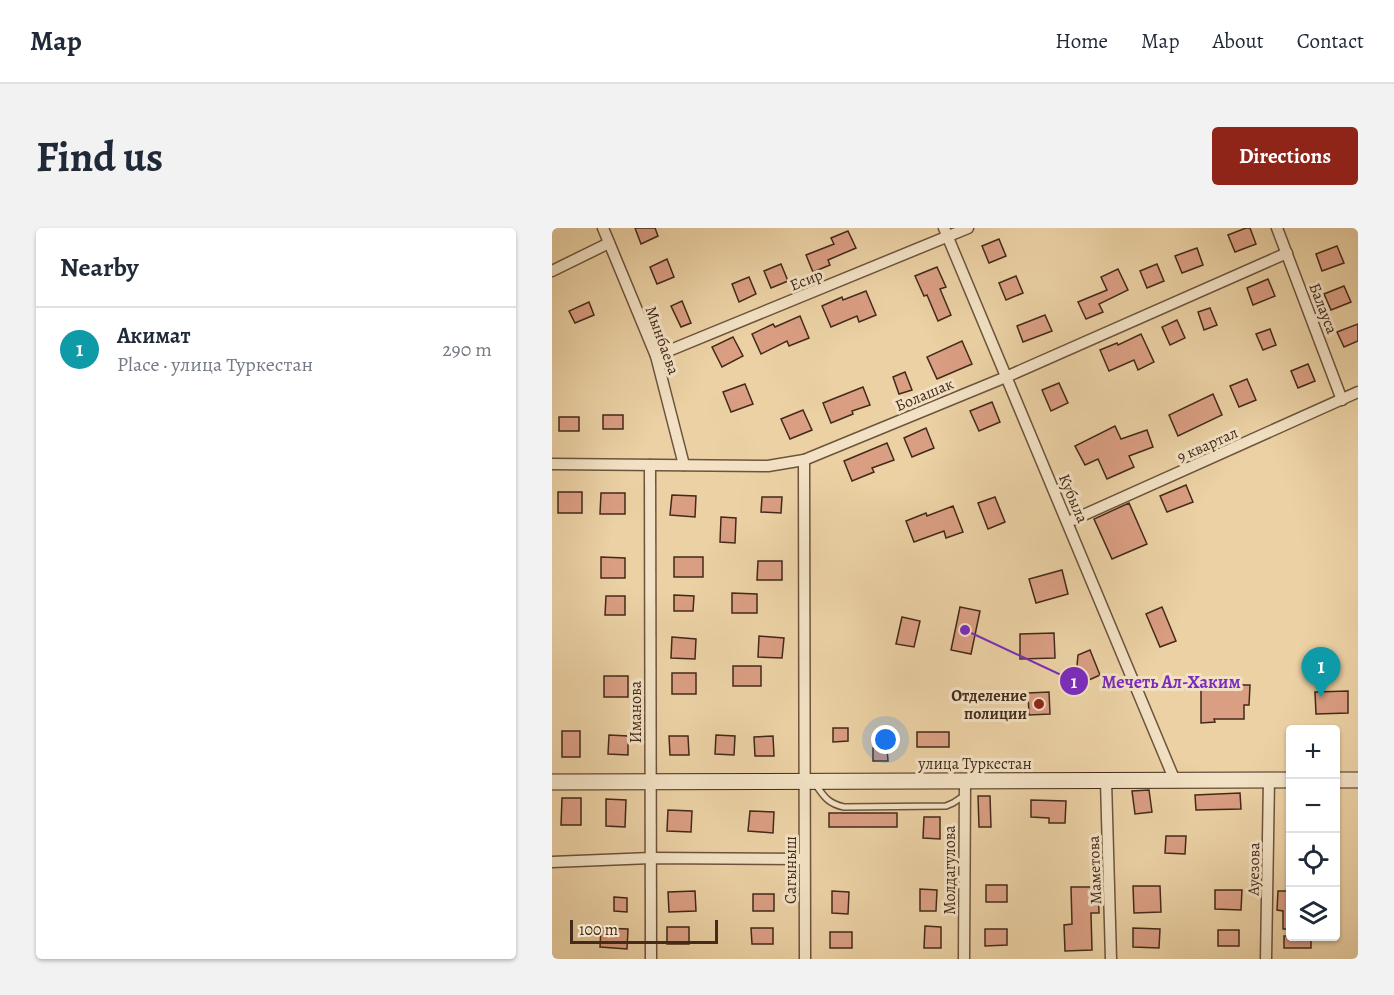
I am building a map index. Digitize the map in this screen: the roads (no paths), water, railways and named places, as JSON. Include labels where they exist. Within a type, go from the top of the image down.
[{"type":"street","name":"Мынбаева","points":[[603,228],[656,356],[684,465]]},
{"type":"street","name":"Есир","points":[[656,356],[946,233],[968,228]]},
{"type":"street","name":"Балауса","points":[[1277,228],[1342,400]]},
{"type":"street","name":"Кубыла","points":[[946,233],[1175,781]]},
{"type":"street","points":[[552,272],[609,243]]},
{"type":"street","name":"Болашак","points":[[552,464],[768,466],[804,460],[1006,377],[1287,253]]},
{"type":"street","name":"9 квартал","points":[[1068,522],[1358,392]]},
{"type":"street","name":"Сагыныш","points":[[804,460],[808,781],[804,860],[805,959]]},
{"type":"street","name":"Иманова","points":[[650,465],[651,959]]},
{"type":"street","name":"Ауезова","points":[[1266,959],[1269,779]]},
{"type":"street","name":"улица Туркестан","points":[[552,782],[808,781],[965,788],[1106,781],[1286,780]]},
{"type":"street","points":[[1340,780],[1358,780]]},
{"type":"street","name":"Маметова","points":[[1106,781],[1111,959]]},
{"type":"street","name":"Молдагулова","points":[[964,959],[965,788]]},
{"type":"street","points":[[552,862],[651,858],[804,860]]},
{"type":"lane","points":[[808,781],[835,806],[844,807],[946,806],[953,804],[965,788]]},
{"type":"place","name":"Мечеть Ал-Хаким","points":[[965,630]]},
{"type":"place","name":"Акимат","points":[[1321,697]]},
{"type":"place","name":"Отделение полиции","points":[[1039,704]]}]
